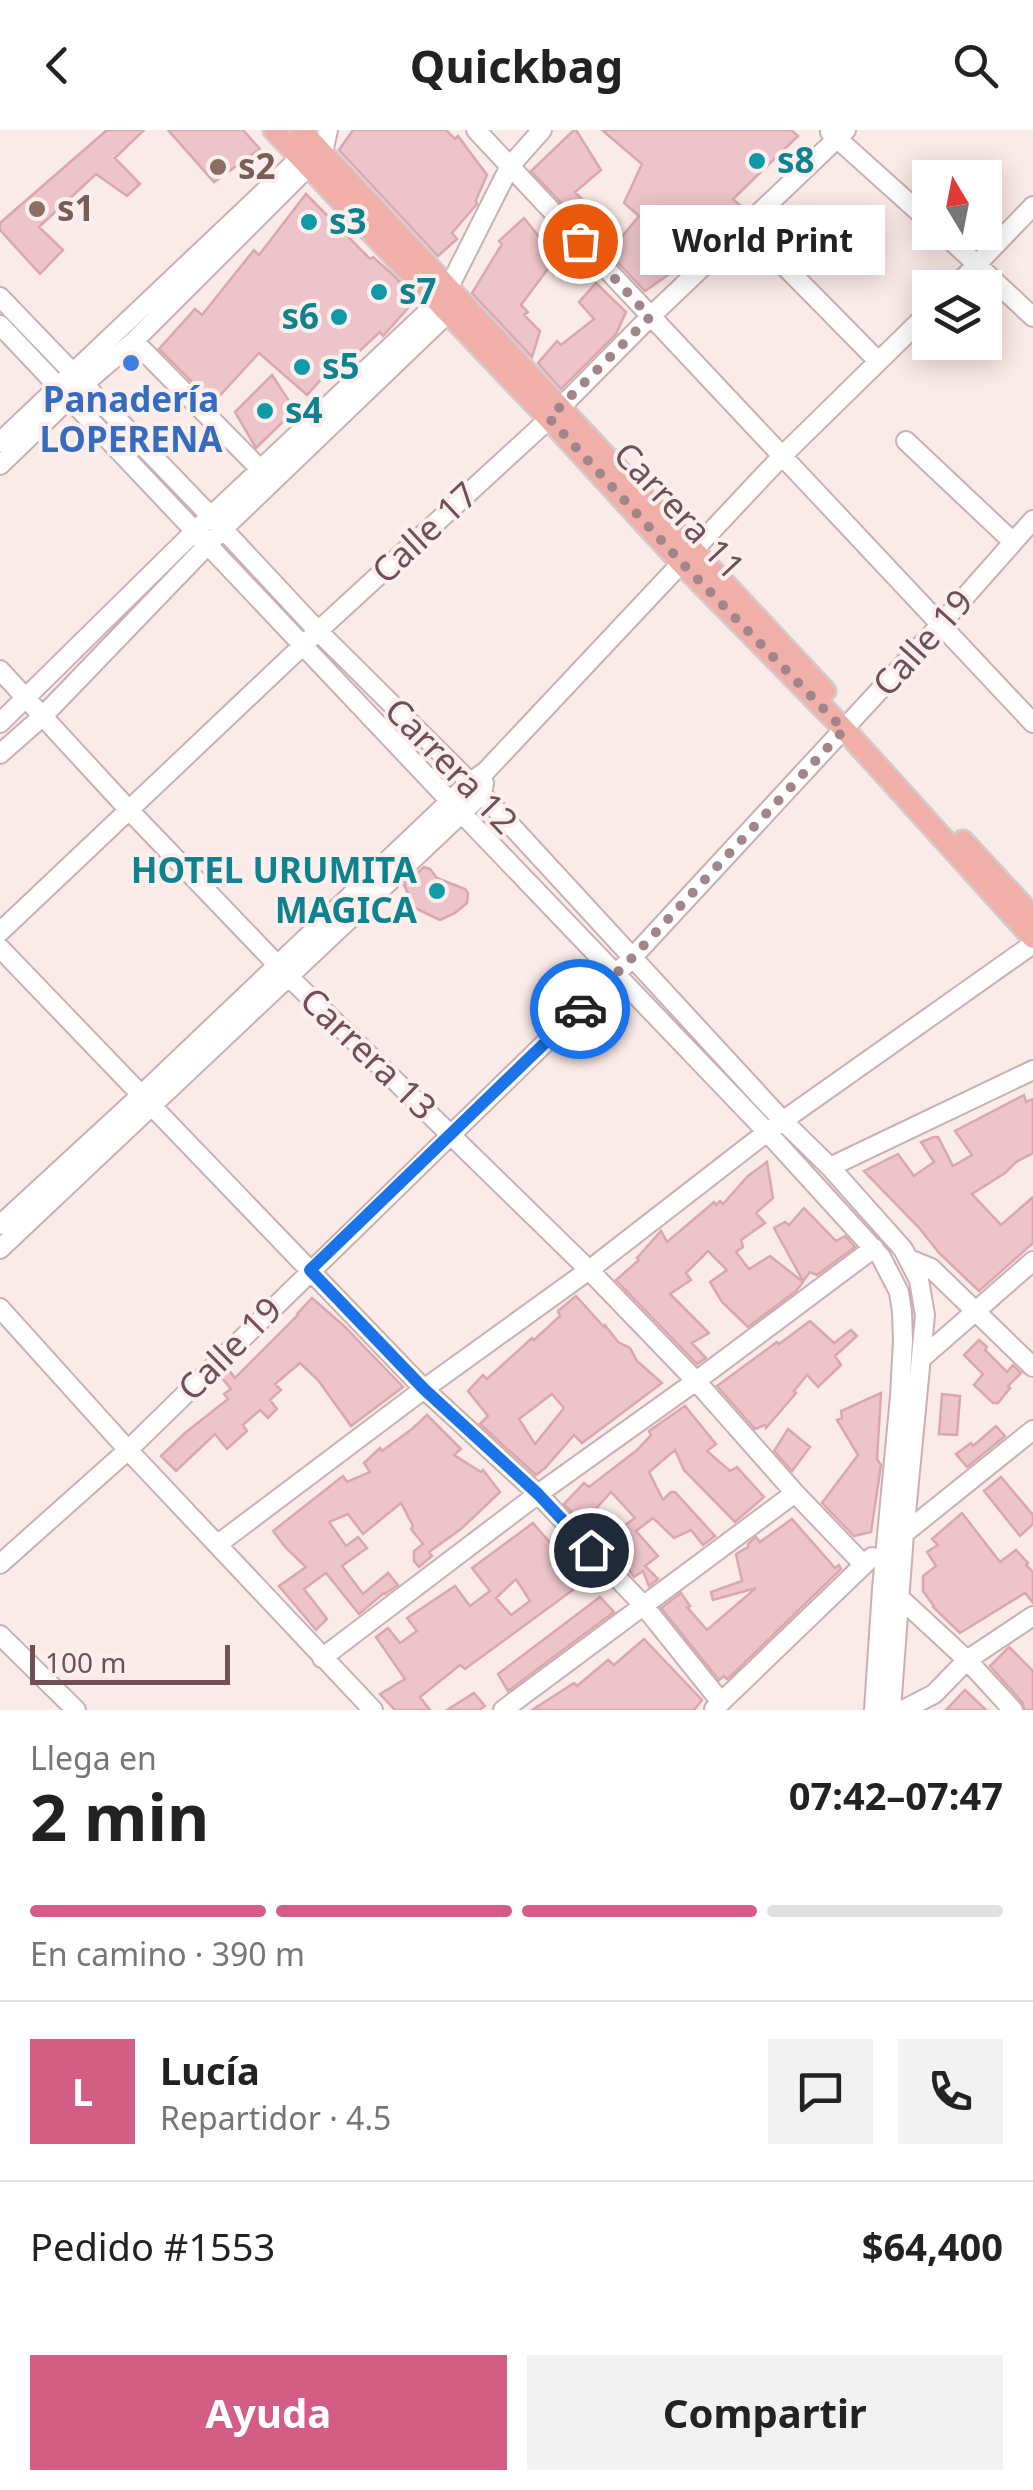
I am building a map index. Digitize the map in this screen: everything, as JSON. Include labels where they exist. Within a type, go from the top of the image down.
[{"type":"main road","name":"Carrera 11","points":[[274,130],[314,145],[687,557],[1033,916]]},
{"type":"main road","name":"Carrera 11","points":[[849,725],[1033,941]]},
{"type":"street","points":[[476,130],[1033,723]]},
{"type":"street","points":[[0,723],[195,531],[217,522],[450,294],[510,166],[542,130]]},
{"type":"street","points":[[837,133],[912,205]]},
{"type":"street","name":"Calle 17","points":[[0,932],[555,413],[837,133]]},
{"type":"street","points":[[78,378],[134,341],[314,145]]},
{"type":"street","points":[[0,465],[64,392],[314,145]]},
{"type":"street","points":[[973,270],[1033,206]]},
{"type":"street","points":[[746,226],[878,361]]},
{"type":"street","points":[[962,250],[1033,317]]},
{"type":"street","points":[[0,754],[43,716],[209,545],[217,522],[260,469],[450,294]]},
{"type":"street","name":"Carrera 12","points":[[0,297],[217,522],[456,807],[616,973],[775,1127],[830,1166],[910,1259]]},
{"type":"street","name":"Carrera 12","points":[[0,325],[209,545],[476,788],[631,959],[775,1127],[874,1248],[896,1282],[902,1312],[900,1396],[874,1710]]},
{"type":"street","points":[[0,1249],[147,1101],[476,788],[486,771],[782,456],[912,328]]},
{"type":"street","points":[[134,341],[260,469]]},
{"type":"street","points":[[0,442],[64,392]]},
{"type":"street","points":[[906,442],[1014,542]]},
{"type":"street","name":"Calle 19","points":[[0,1564],[128,1450],[631,959],[1033,520]]},
{"type":"street","name":"Carrera 13","points":[[0,670],[283,971],[696,1381],[863,1564]]},
{"type":"street","points":[[218,1544],[775,1127],[1033,941]]},
{"type":"street","points":[[0,948],[424,1389],[538,1494],[644,1606],[717,1706],[863,1564],[1033,1430]]},
{"type":"street","points":[[830,1166],[1033,1070]]},
{"type":"street","points":[[0,1225],[147,1101]]},
{"type":"street","points":[[322,1658],[874,1248]]},
{"type":"street","points":[[910,1259],[931,1268],[1033,1367]]},
{"type":"street","points":[[891,1710],[924,1304],[910,1259]]},
{"type":"street","points":[[921,1360],[1033,1261]]},
{"type":"street","points":[[0,1308],[372,1710]]},
{"type":"street","points":[[503,1710],[796,1493]]},
{"type":"street","points":[[900,1597],[1013,1710]]},
{"type":"street","points":[[903,1710],[935,1702],[967,1660],[1033,1616]]},
{"type":"street","points":[[0,1635],[76,1710]]},
{"type":"building","name":"s1","points":[[107,130],[144,130],[115,158],[140,184],[127,196],[96,174],[39,227],[63,250],[40,274],[0,230],[0,223]]},
{"type":"building","name":"s2","points":[[168,130],[243,130],[260,149],[214,182]]},
{"type":"building","points":[[353,130],[446,130],[455,139],[458,136],[487,175],[477,204],[452,233],[457,239],[438,256],[339,150]]},
{"type":"building","points":[[574,130],[601,170],[575,192],[620,239],[639,216],[624,203],[642,164],[602,130],[791,130],[798,136],[733,199],[743,208],[710,242],[645,291],[531,171]]},
{"type":"building","points":[[306,194],[416,299],[383,336],[380,332],[341,368],[336,363],[307,395],[259,353],[213,403],[159,349],[195,309],[202,315],[254,250],[259,255]]},
{"type":"building","points":[[524,218],[556,258],[521,305],[528,312],[524,315],[540,331],[532,357],[472,293],[502,244],[499,241]]},
{"type":"building","points":[[596,283],[626,312],[616,334],[561,389],[538,363],[557,341],[561,345],[594,319],[579,302]]},
{"type":"building","name":"s4","points":[[272,375],[295,410],[256,448],[235,412]]},
{"type":"building","name":"HOTEL URUMITA MAGICA","points":[[424,867],[437,878],[465,889],[467,903],[440,920],[415,908],[404,885]]},
{"type":"building","points":[[1024,1095],[1026,1102],[1033,1099],[1033,1153],[972,1194],[1001,1225],[1033,1197],[1033,1243],[979,1291],[864,1171],[898,1154],[914,1176],[934,1162],[921,1142],[934,1137],[938,1137],[953,1166],[972,1155],[955,1131]]},
{"type":"building","points":[[767,1162],[773,1198],[756,1213],[765,1223],[741,1240],[743,1247],[736,1252],[749,1269],[770,1256],[803,1282],[748,1327],[722,1302],[710,1282],[727,1270],[708,1251],[686,1273],[691,1280],[670,1294],[709,1333],[692,1343],[706,1358],[697,1364],[616,1280],[639,1260],[661,1231],[667,1242],[714,1202],[723,1204]]},
{"type":"building","points":[[804,1208],[836,1241],[845,1236],[855,1247],[817,1275],[810,1272],[803,1281],[774,1228],[785,1222],[789,1225]]},
{"type":"building","points":[[576,1296],[662,1383],[582,1443],[574,1435],[536,1475],[480,1424],[488,1416],[468,1391],[483,1375],[487,1379],[534,1340],[560,1316],[558,1311]],"holes":[[[552,1394],[564,1408],[535,1444],[519,1419]]]},
{"type":"building","points":[[312,1298],[403,1387],[351,1426],[318,1380],[300,1363],[275,1384],[281,1390],[270,1400],[277,1409],[268,1418],[260,1410],[243,1425],[247,1431],[227,1449],[215,1434],[176,1471],[161,1456],[228,1399],[224,1394],[231,1389],[221,1377],[228,1369],[235,1378]]},
{"type":"building","points":[[810,1321],[834,1343],[851,1330],[857,1336],[835,1356],[841,1365],[818,1387],[807,1375],[766,1428],[765,1425],[755,1429],[717,1386]]},
{"type":"building","points":[[979,1340],[1007,1372],[1013,1365],[1021,1373],[998,1403],[974,1385],[983,1374],[964,1355]]},
{"type":"building","points":[[881,1393],[877,1459],[881,1465],[871,1532],[854,1536],[822,1503],[858,1455],[837,1420],[842,1418],[841,1411]]},
{"type":"building","points":[[942,1394],[960,1396],[957,1435],[939,1434]]},
{"type":"building","points":[[685,1406],[716,1444],[707,1451],[730,1471],[737,1467],[764,1497],[735,1522],[684,1470],[675,1450],[649,1472],[663,1500],[675,1492],[715,1536],[703,1545],[691,1530],[674,1538],[653,1518],[636,1531],[658,1556],[645,1566],[658,1579],[649,1586],[643,1571],[634,1577],[564,1504],[584,1483],[589,1487],[637,1450],[651,1435],[649,1431]],"holes":[[[611,1492],[635,1518],[611,1535],[592,1513]]]},
{"type":"building","points":[[427,1415],[461,1449],[454,1455],[483,1470],[500,1492],[461,1529],[429,1552],[432,1556],[419,1567],[414,1551],[423,1544],[411,1529],[401,1503],[363,1534],[348,1514],[329,1522],[346,1546],[358,1537],[367,1548],[342,1566],[363,1594],[388,1573],[398,1585],[359,1614],[326,1573],[304,1589],[327,1619],[316,1630],[279,1586],[306,1567],[273,1531],[343,1476],[347,1482],[370,1472],[364,1463]]},
{"type":"building","points":[[996,1426],[1005,1436],[967,1467],[956,1454],[971,1443],[973,1446]]},
{"type":"building","points":[[788,1429],[810,1447],[792,1471],[774,1451]]},
{"type":"building","points":[[1001,1477],[1033,1515],[1033,1524],[1020,1536],[984,1491]]},
{"type":"building","points":[[962,1513],[1000,1562],[1016,1550],[1028,1563],[1033,1572],[1033,1603],[1025,1593],[960,1633],[933,1607],[923,1591],[923,1576],[936,1566],[927,1552],[938,1545],[932,1539]]},
{"type":"building","points":[[792,1519],[835,1568],[839,1565],[841,1569],[732,1675],[719,1680],[661,1608],[681,1593],[690,1606],[687,1607],[707,1630],[756,1588],[713,1600],[711,1592],[742,1581],[736,1554],[756,1537],[760,1542]]},
{"type":"building","points":[[533,1523],[557,1551],[562,1546],[580,1562],[585,1581],[465,1669],[460,1665],[420,1697],[430,1710],[395,1710],[380,1694],[405,1679],[376,1637],[388,1628],[400,1643],[417,1631],[407,1618],[455,1586],[470,1606],[490,1591],[472,1568]],"holes":[[[516,1579],[530,1601],[511,1615],[496,1598]]]},
{"type":"building","points":[[600,1597],[614,1612],[508,1691],[498,1674]]},
{"type":"building","points":[[644,1639],[702,1700],[694,1710],[532,1710],[574,1683],[577,1686],[608,1660],[614,1665]]},
{"type":"building","points":[[1009,1647],[1033,1671],[1033,1710],[1025,1710],[990,1666]]},
{"type":"building","points":[[965,1690],[986,1710],[946,1710]]},
{"type":"building","points":[[474,1693],[485,1706],[479,1710],[447,1710]]},
{"type":"way so far","points":[[580,241],[650,317],[549,418],[844,730],[580,1009]]},
{"type":"place","name":"s8","points":[[757,161]]},
{"type":"place","name":"s2","points":[[218,167]]},
{"type":"place","name":"s1","points":[[37,209]]},
{"type":"place","name":"s3","points":[[309,222]]},
{"type":"place","name":"World Print","points":[[580,241]]},
{"type":"place","name":"s7","points":[[379,292]]},
{"type":"place","name":"s6","points":[[339,317]]},
{"type":"place","name":"Panadería LOPERENA","points":[[131,363]]},
{"type":"place","name":"s5","points":[[302,367]]},
{"type":"place","name":"s4","points":[[265,411]]},
{"type":"place","name":"HOTEL URUMITA MAGICA","points":[[437,891]]},
{"type":"route","points":[[580,1009],[310,1270],[424,1389],[538,1494],[591,1550]]}]
